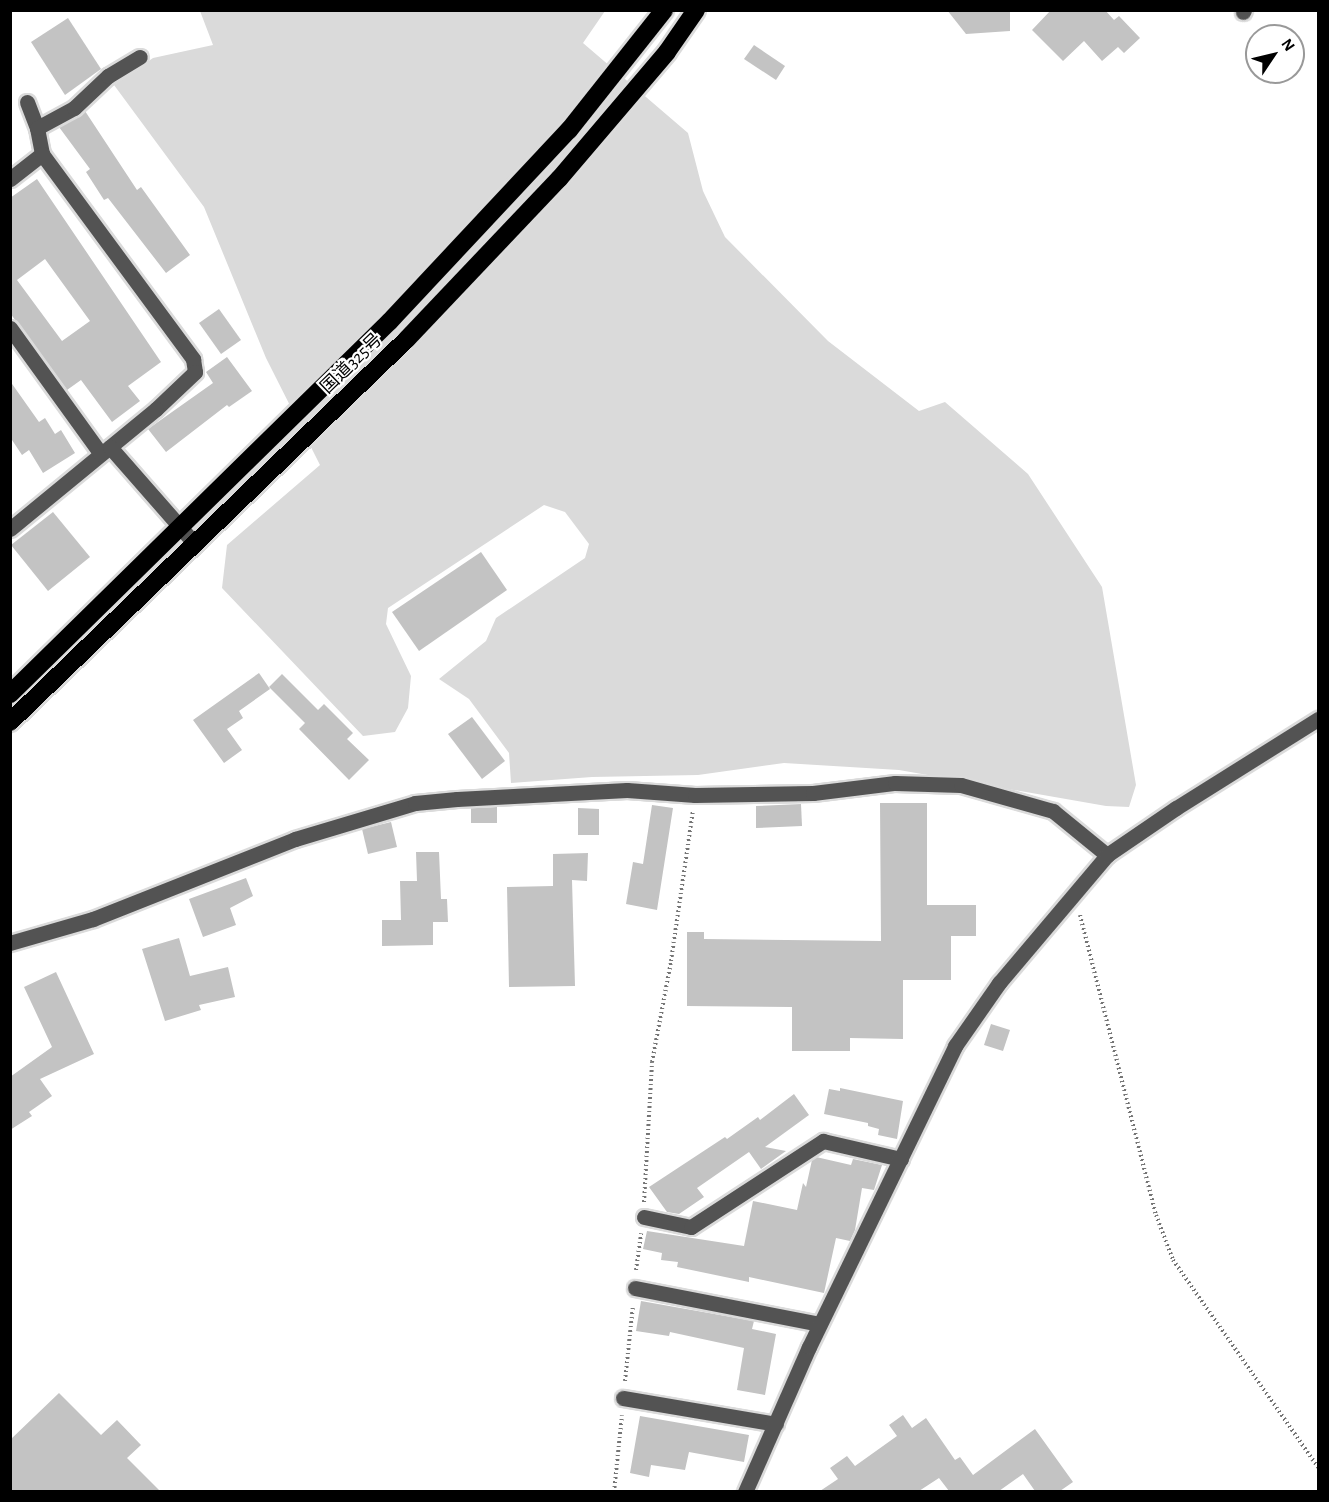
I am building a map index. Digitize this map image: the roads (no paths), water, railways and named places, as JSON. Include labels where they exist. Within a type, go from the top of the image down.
[{"type":"highway","name":"国道325号","points":[[10,694],[390,321],[569,130],[664,10]]},
{"type":"highway","name":"国道325号","points":[[10,722],[407,339],[560,179],[667,52],[696,10]]},
{"type":"street","points":[[37,128],[74,108],[108,76],[140,57]]},
{"type":"street","points":[[10,529],[156,410],[195,372],[193,359],[42,154],[37,128],[27,102]]},
{"type":"street","points":[[10,179],[42,154]]},
{"type":"street","points":[[10,328],[105,450],[181,526],[195,544]]},
{"type":"street","points":[[745,1491],[820,1324],[955,1046],[999,983],[1107,855],[1176,808],[1318,719]]},
{"type":"street","points":[[10,943],[93,919],[295,839],[415,803],[627,790],[695,795],[813,793],[896,783],[961,785],[1053,811],[1107,855]]},
{"type":"street","points":[[644,1217],[691,1227],[823,1141],[901,1159]]},
{"type":"street","points":[[634,1288],[820,1324]]},
{"type":"street","points":[[623,1398],[776,1424]]}]
